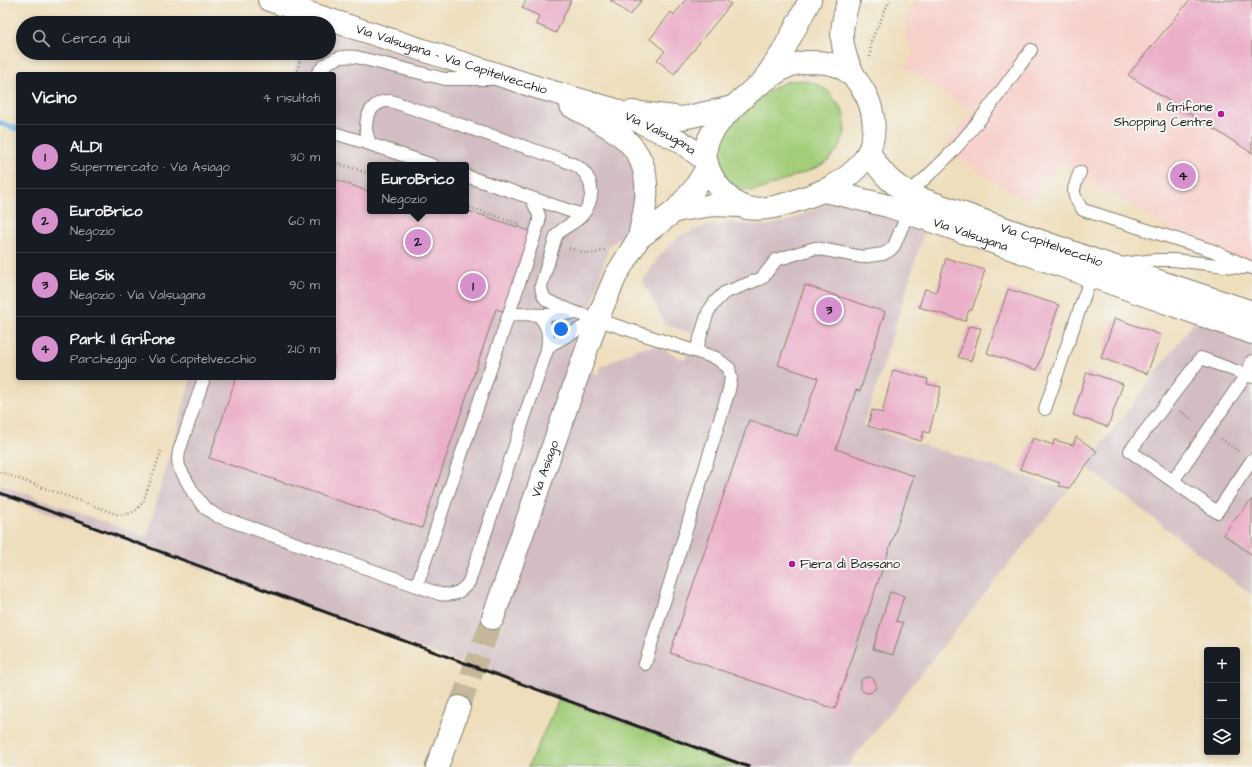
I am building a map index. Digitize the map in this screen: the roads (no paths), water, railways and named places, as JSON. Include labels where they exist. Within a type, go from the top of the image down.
[{"type":"main road","name":"Via Valsugana - Via Capitelvecchio","points":[[269,0],[318,16]]},
{"type":"main road","points":[[762,83],[782,53],[810,0]]},
{"type":"main road","points":[[824,191],[848,177],[859,166],[869,152],[875,124],[872,110],[866,95],[847,64],[843,52],[841,35],[849,0]]},
{"type":"main road","name":"Via Valsugana - Via Capitelvecchio","points":[[336,22],[539,88],[613,109]]},
{"type":"main road","points":[[613,109],[683,118],[733,107],[778,72],[791,65],[806,62],[820,62],[834,65],[844,70],[857,82]]},
{"type":"main road","points":[[539,88],[620,134],[630,143],[638,154],[644,168],[647,187],[639,238]]},
{"type":"main road","name":"Via Valsugana","points":[[706,165],[706,147],[711,133],[733,107]]},
{"type":"main road","name":"Via Valsugana","points":[[613,109],[680,141],[706,165],[720,189],[731,200],[741,206],[762,209],[777,207],[824,191],[851,197],[1099,267],[1252,333]]},
{"type":"main road","name":"Via Capitelvecchio","points":[[869,152],[878,168],[892,182],[905,192],[925,201],[1099,267],[1252,312]]},
{"type":"main road","points":[[639,238],[675,211],[694,189],[706,165]]},
{"type":"main road","points":[[675,211],[713,205],[741,206]]},
{"type":"main road","name":"Via Asiago","points":[[493,618],[587,316],[616,275],[639,238]]},
{"type":"main road","points":[[439,766],[459,707]]},
{"type":"lane","points":[[905,192],[917,187],[969,132],[997,97],[1031,50]]},
{"type":"lane","points":[[336,58],[347,56],[356,57],[445,79],[513,79]]},
{"type":"lane","points":[[319,72],[327,63],[332,60]]},
{"type":"lane","points":[[370,144],[366,130],[367,121],[371,111],[375,105],[383,101],[391,101],[563,160],[581,169],[592,185],[592,195],[588,207],[582,215],[559,231],[556,236],[541,286],[544,297],[548,301],[587,316],[716,358],[729,368],[731,378],[730,384],[645,664]]},
{"type":"lane","points":[[336,134],[423,162]]},
{"type":"lane","points":[[1080,172],[1074,185],[1075,199],[1083,210],[1211,250],[1252,269]]},
{"type":"lane","points":[[469,177],[582,215]]},
{"type":"lane","points":[[417,585],[539,222],[539,215],[531,198]]},
{"type":"lane","points":[[696,351],[708,312],[724,293],[762,278],[776,260],[815,248],[862,257],[883,254],[894,246],[908,213]]},
{"type":"lane","points":[[1045,409],[1099,267],[1156,260],[1174,260],[1252,269]]},
{"type":"lane","points":[[508,317],[515,314],[587,316]]},
{"type":"lane","points":[[203,380],[179,451],[178,459],[179,468],[194,494],[204,507],[217,516],[440,594],[451,595],[464,588],[469,582],[547,350],[549,336],[547,328],[544,321],[538,315]]},
{"type":"lane","points":[[547,350],[552,344],[587,316]]},
{"type":"lane","points":[[1250,374],[1201,358],[1130,451],[1217,512],[1252,460]]},
{"type":"lane","points":[[1173,481],[1250,374],[1252,361]]},
{"type":"waterway","points":[[0,123],[16,128]]},
{"type":"tunnel","points":[[459,707],[493,618]]},
{"type":"railway","points":[[0,493],[749,767]]},
{"type":"place","name":"Il Grifone Shopping Centre","points":[[1221,114]]},
{"type":"place","name":"Park Il Grifone","points":[[1183,176]]},
{"type":"place","name":"EuroBrico","points":[[418,242]]},
{"type":"place","name":"ALDI","points":[[473,286]]},
{"type":"place","name":"Ele Six","points":[[829,310]]},
{"type":"place","name":"Fiera di Bassano","points":[[792,564]]}]
